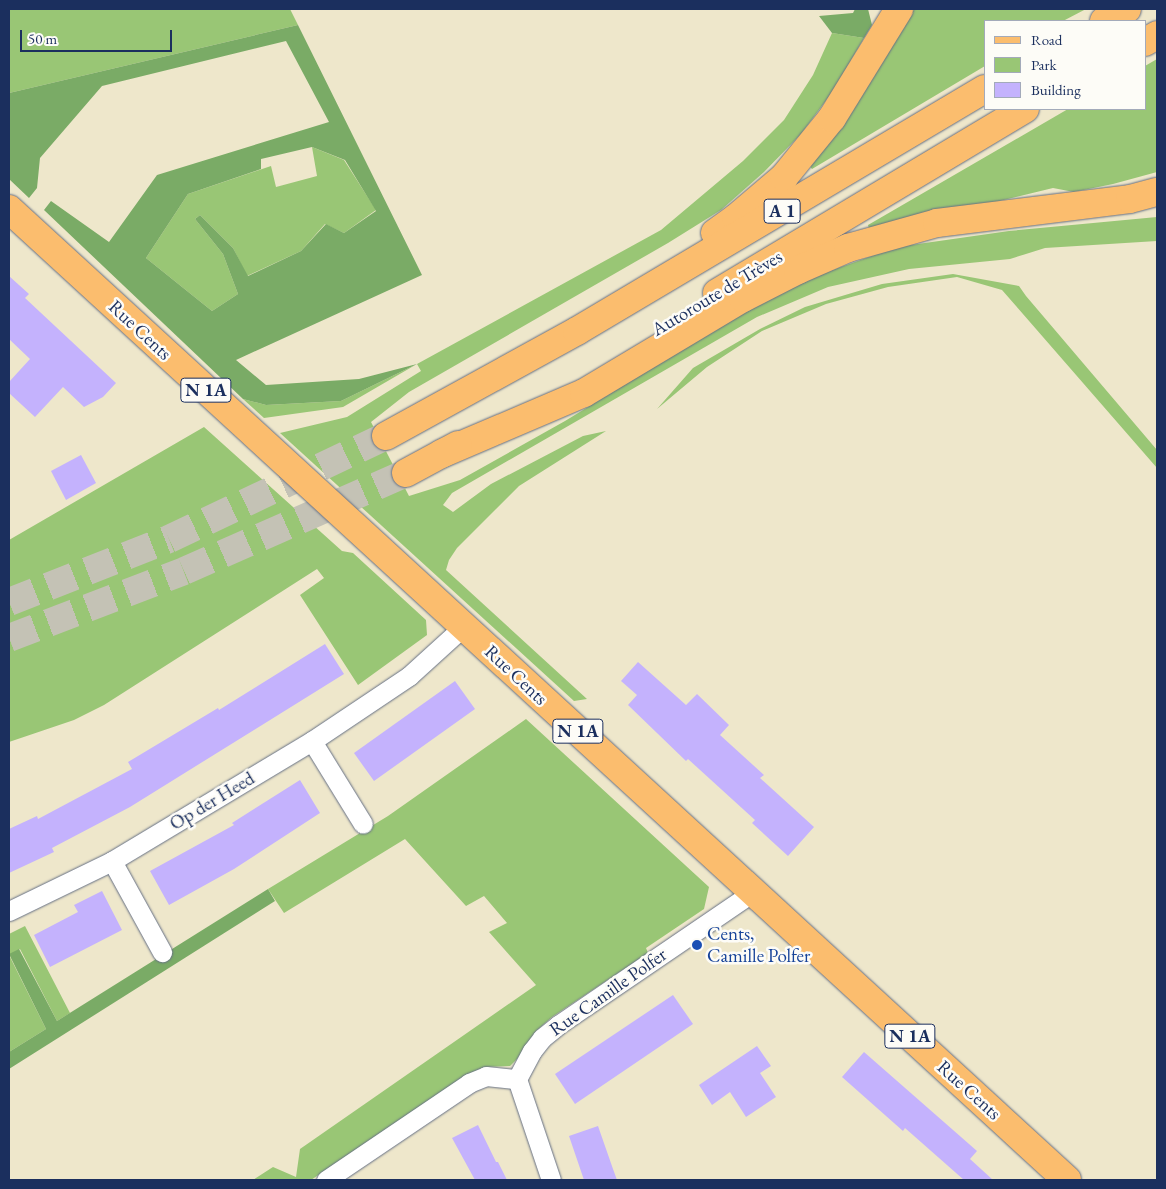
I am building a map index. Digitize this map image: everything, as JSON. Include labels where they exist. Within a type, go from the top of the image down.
[{"type":"main road","name":"A 1","points":[[577,331],[736,218],[784,177],[832,118],[899,9]]},
{"type":"main road","points":[[1106,20],[1127,9]]},
{"type":"main road","points":[[1146,41],[1157,35]]},
{"type":"main road","name":"Autoroute de Trèves","points":[[386,436],[577,331],[984,90]]},
{"type":"main road","name":"Autoroute de Trèves","points":[[406,473],[573,380],[820,230],[1023,110]]},
{"type":"main road","points":[[441,454],[584,393],[743,298],[798,270],[848,248],[937,224],[1130,199],[1157,192]]},
{"type":"main road","name":"Rue Cents","points":[[9,209],[1068,1180]]},
{"type":"street","name":"Op der Heed","points":[[9,911],[112,861],[312,741],[409,676],[464,626]]},
{"type":"street","points":[[312,741],[363,824]]},
{"type":"street","points":[[112,861],[162,952]]},
{"type":"street","name":"Rue Camille Polfer","points":[[517,1079],[542,1038],[558,1024],[753,892]]},
{"type":"street","points":[[326,1180],[469,1083],[486,1076],[517,1079],[551,1180]]},
{"type":"green space","points":[[9,9],[290,9],[298,25],[9,93]]},
{"type":"green space","points":[[855,9],[868,9],[872,25],[864,38],[832,33],[819,16],[853,13]]},
{"type":"green space","points":[[910,9],[1086,9],[1065,20],[984,20],[984,67],[812,169],[808,164]]},
{"type":"green space","points":[[298,25],[422,275],[236,360],[266,385],[359,379],[417,364],[341,401],[266,405],[243,399],[44,210],[51,201],[109,242],[157,175],[329,122],[286,41],[102,86],[40,158],[37,188],[29,198],[9,179],[9,93]],"holes":[[[312,147],[345,160],[376,211],[344,233],[326,224],[301,251],[248,276],[233,248],[200,215],[195,219],[223,254],[238,294],[212,311],[146,258],[188,194],[261,169],[261,159]]]},
{"type":"green space","points":[[832,33],[864,38],[833,91],[801,134],[764,172],[721,210],[668,243],[409,392],[371,422],[409,496],[460,480],[565,421],[757,304],[824,273],[897,247],[1009,231],[1157,217],[1157,241],[1045,248],[1010,259],[909,269],[828,287],[757,317],[452,493],[443,505],[453,512],[491,484],[583,436],[606,431],[519,486],[457,548],[449,560],[446,570],[587,699],[574,701],[280,433],[347,417],[421,371],[417,364],[661,230],[743,161],[784,120],[813,75]]},
{"type":"green space","points":[[1157,59],[1157,172],[1074,192],[1053,188],[870,233],[868,225],[1066,110],[1146,110],[1146,65]]},
{"type":"green space","points":[[312,147],[344,160],[376,210],[344,233],[325,224],[301,251],[247,276],[233,248],[200,215],[195,219],[223,254],[238,294],[212,311],[146,258],[188,194],[271,166],[276,187],[317,176]]},
{"type":"green space","points":[[953,274],[1019,286],[1157,450],[1157,468],[1002,290],[957,277],[888,287],[826,304],[762,331],[707,367],[657,409],[693,368],[760,329],[805,307],[882,284]]},
{"type":"green space","points":[[417,364],[343,407],[264,418],[243,399],[266,405],[341,401]]},
{"type":"green space","points":[[204,427],[342,551],[353,553],[426,620],[427,635],[358,685],[300,595],[324,578],[317,569],[104,705],[74,720],[9,742],[9,540]]},
{"type":"green space","points":[[526,719],[709,887],[704,909],[646,948],[648,953],[552,1017],[535,1032],[510,1066],[485,1067],[467,1075],[311,1180],[253,1180],[273,1167],[296,1177],[300,1149],[536,985],[489,932],[507,923],[484,896],[466,906],[405,839],[284,913],[268,889],[388,816]]},
{"type":"green space","points":[[268,889],[275,901],[9,1069],[9,1052],[46,1029],[9,954],[19,949],[57,1021]]},
{"type":"green space","points":[[25,926],[70,1013],[57,1021],[20,949],[9,955],[9,934]]},
{"type":"green space","points":[[9,955],[46,1029],[9,1052]]},
{"type":"building","points":[[9,276],[29,294],[25,298],[116,383],[103,397],[84,407],[63,387],[35,417],[9,393],[9,382],[30,359],[9,339]]},
{"type":"building","points":[[81,455],[96,483],[66,500],[51,471]]},
{"type":"building","points":[[325,644],[344,674],[130,807],[52,848],[54,852],[9,873],[9,829],[37,816],[38,819],[132,769],[128,762],[218,708],[219,710]]},
{"type":"building","points":[[638,662],[686,705],[697,694],[729,725],[720,735],[764,775],[760,778],[814,827],[788,856],[752,823],[755,820],[688,759],[686,761],[628,705],[637,695],[621,681]]},
{"type":"building","points":[[455,681],[475,709],[374,781],[354,753]]},
{"type":"building","points":[[300,780],[320,813],[234,869],[169,905],[150,871],[234,825],[232,823]]},
{"type":"building","points":[[102,891],[122,930],[50,967],[34,935],[78,912],[74,905]]},
{"type":"building","points":[[673,995],[693,1024],[575,1104],[555,1074]]},
{"type":"building","points":[[757,1046],[771,1066],[760,1073],[776,1097],[746,1117],[730,1092],[712,1105],[699,1085]]},
{"type":"building","points":[[864,1052],[977,1151],[970,1159],[993,1180],[964,1180],[905,1128],[903,1131],[842,1077]]},
{"type":"building","points":[[478,1125],[507,1180],[475,1180],[452,1138]]},
{"type":"building","points":[[598,1126],[617,1180],[584,1180],[569,1136]]},
{"type":"tunnel","points":[[9,602],[169,539],[386,436]]},
{"type":"tunnel","points":[[9,638],[184,571],[406,473]]},
{"type":"place","name":"Cents, Camille Polfer","points":[[697,945]]}]
